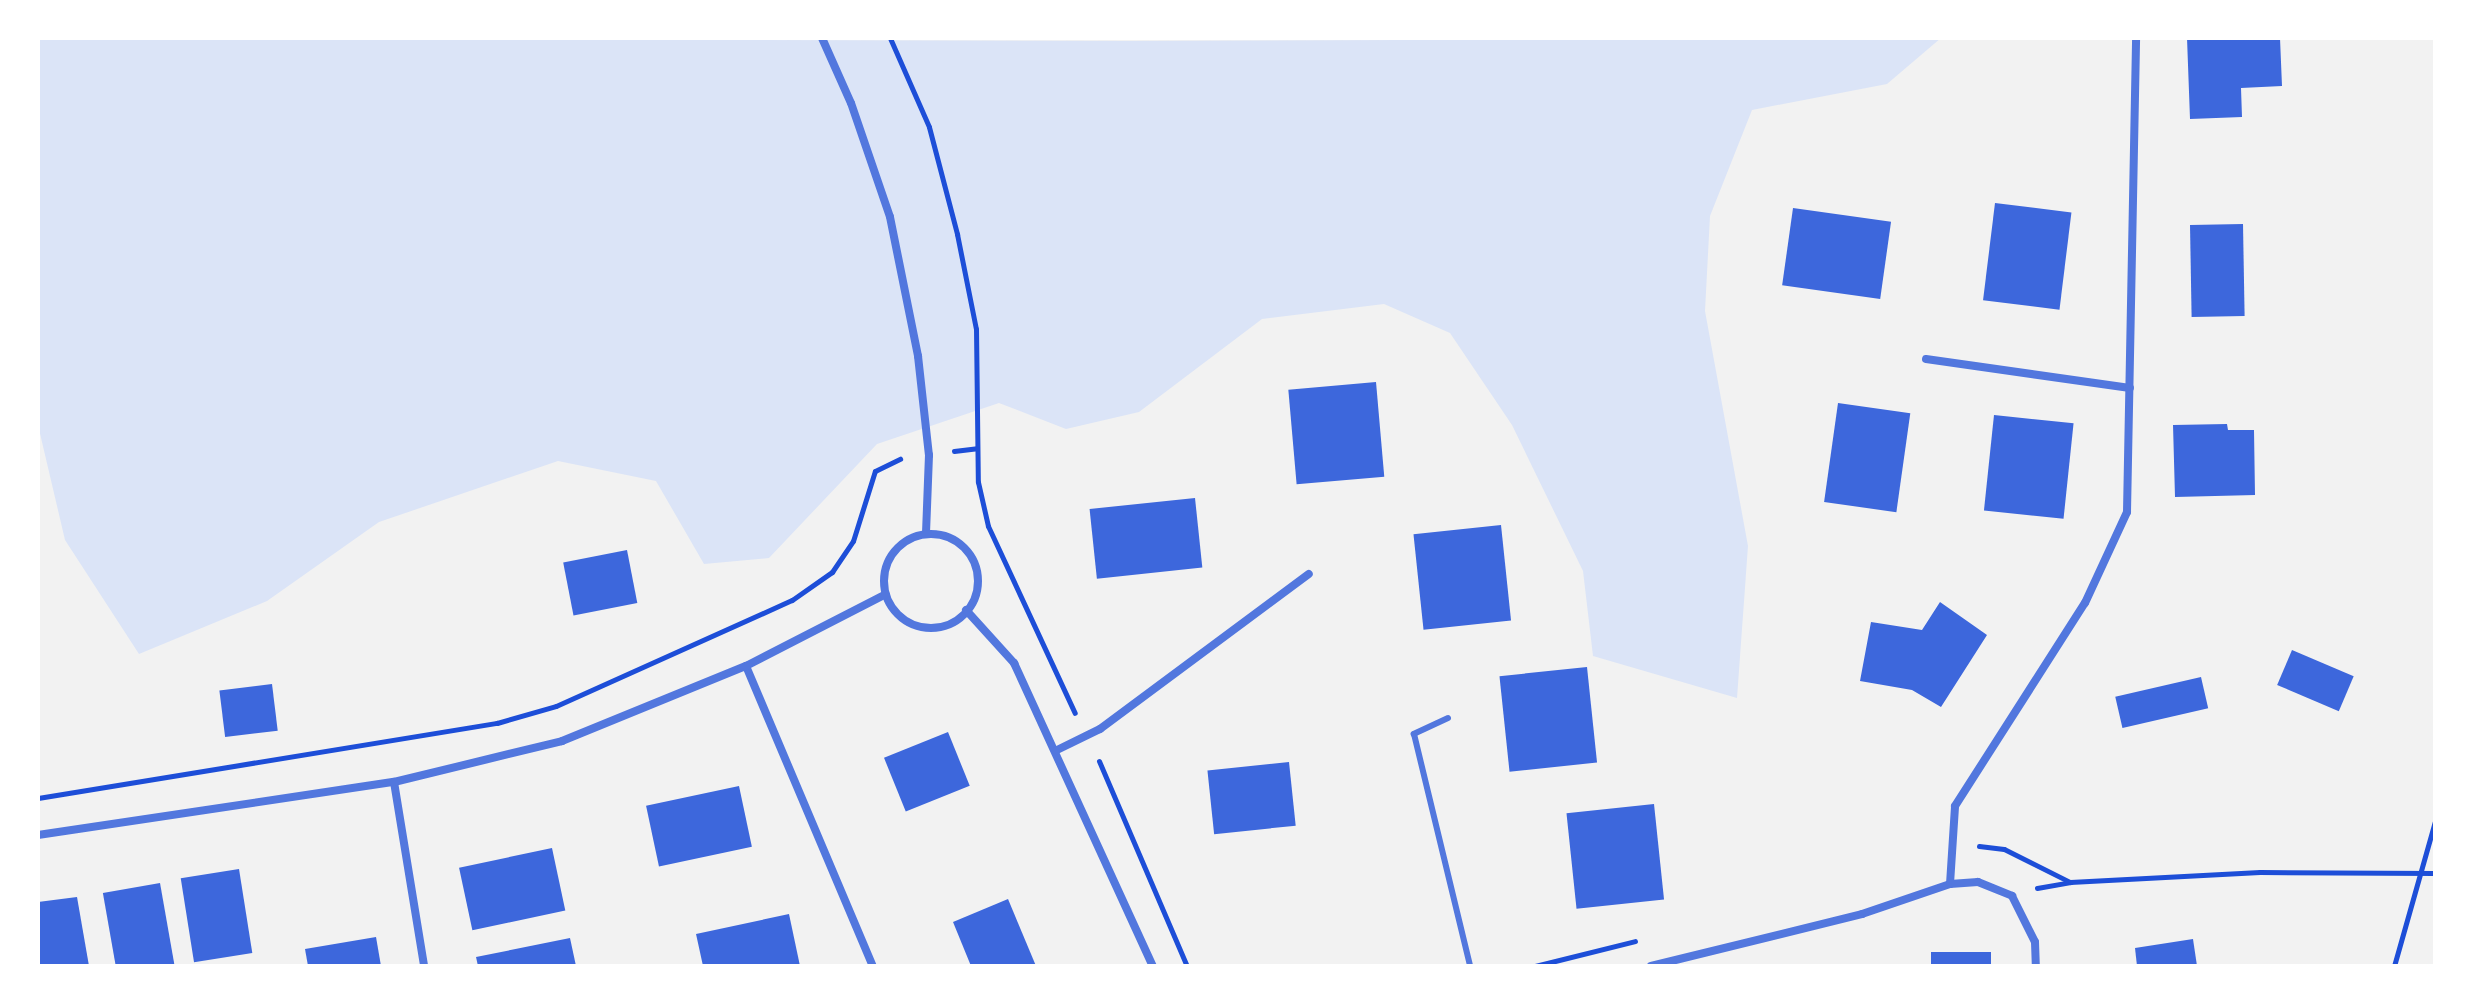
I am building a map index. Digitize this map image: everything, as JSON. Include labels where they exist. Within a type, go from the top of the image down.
[{"type":"street","points":[[822,38],[851,103],[890,217],[918,356],[929,455],[926,534]]},
{"type":"street","points":[[1950,884],[1955,806],[2085,603],[2127,512],[2136,38]]},
{"type":"street","points":[[1926,359],[2130,388]]},
{"type":"street","points":[[926,534],[953,540],[972,559],[977,586],[966,610],[952,622],[926,627],[901,617],[886,594],[889,558],[901,544],[926,534]]},
{"type":"street","points":[[1057,750],[1087,736],[1309,574]]},
{"type":"street","points":[[38,835],[394,782],[562,741],[746,666],[886,594]]},
{"type":"street","points":[[966,610],[1014,663],[1057,750],[1153,966]]},
{"type":"street","points":[[746,666],[873,966]]},
{"type":"street","points":[[394,782],[424,966]]},
{"type":"street","points":[[1651,966],[1862,914],[1950,884],[1978,882],[2012,896],[2035,942],[2036,966]]},
{"type":"lane","points":[[1448,718],[1414,734],[1470,966]]},
{"type":"path","points":[[890,38],[929,127],[957,234],[976,329],[977,448],[988,526],[1087,736],[1187,966]]},
{"type":"path","points":[[38,798],[481,726],[556,706],[792,600],[832,572],[853,541],[875,471],[886,461],[977,448]]},
{"type":"path","points":[[2394,966],[2435,821]]},
{"type":"path","points":[[2012,896],[2070,882],[2260,872],[2435,873]]},
{"type":"shaded area","points":[[38,38],[1129,41],[1941,38],[1887,84],[1752,110],[1710,216],[1705,311],[1748,546],[1737,698],[1593,656],[1583,571],[1512,425],[1450,333],[1384,304],[1262,319],[1139,412],[1066,429],[999,403],[877,444],[769,558],[704,564],[656,481],[558,461],[379,522],[267,601],[139,654],[65,540],[38,425]]},
{"type":"building","points":[[2187,38],[2280,38],[2282,86],[2241,88],[2242,117],[2190,119]]},
{"type":"building","points":[[1995,203],[2071,212],[2059,310],[1983,300]]},
{"type":"building","points":[[1793,208],[1891,222],[1880,299],[1782,285]]},
{"type":"building","points":[[2243,224],[2245,316],[2192,317],[2190,225]]},
{"type":"building","points":[[1376,382],[1384,477],[1297,484],[1288,390]]},
{"type":"building","points":[[1838,403],[1910,413],[1896,512],[1824,502]]},
{"type":"building","points":[[1994,415],[2074,423],[2064,519],[1984,510]]},
{"type":"building","points":[[2227,424],[2228,430],[2254,430],[2255,495],[2175,497],[2173,425]]},
{"type":"building","points":[[1195,498],[1202,568],[1097,579],[1090,509]]},
{"type":"building","points":[[1501,525],[1511,620],[1424,630],[1413,534]]},
{"type":"building","points":[[627,550],[637,603],[573,615],[563,562]]},
{"type":"building","points":[[1940,602],[1987,635],[1941,707],[1912,690],[1860,681],[1871,622],[1922,630]]},
{"type":"building","points":[[2292,650],[2354,676],[2339,711],[2277,685]]},
{"type":"building","points":[[1587,667],[1597,762],[1510,772],[1499,676]]},
{"type":"building","points":[[2201,677],[2208,708],[2122,728],[2115,697]]},
{"type":"building","points":[[272,684],[278,731],[225,737],[219,690]]},
{"type":"building","points":[[948,732],[970,786],[906,812],[884,758]]},
{"type":"building","points":[[1289,762],[1296,826],[1214,834],[1207,771]]},
{"type":"building","points":[[739,786],[752,847],[659,866],[646,806]]},
{"type":"building","points":[[1654,804],[1664,899],[1577,909],[1566,813]]},
{"type":"building","points":[[552,848],[565,911],[472,930],[459,868]]},
{"type":"building","points":[[239,869],[252,953],[194,962],[181,878]]},
{"type":"building","points":[[160,883],[175,966],[116,966],[103,893]]},
{"type":"building","points":[[77,897],[89,966],[38,966],[38,902]]},
{"type":"building","points":[[1008,899],[1036,966],[971,966],[953,922]]},
{"type":"building","points":[[789,914],[800,966],[703,966],[696,934]]},
{"type":"building","points":[[376,937],[381,966],[308,966],[305,949]]},
{"type":"building","points":[[570,938],[576,966],[478,966],[476,957]]},
{"type":"building","points":[[2193,939],[2197,966],[2137,966],[2135,948]]},
{"type":"building","points":[[1931,952],[1991,952],[1991,966],[1931,966]]}]
